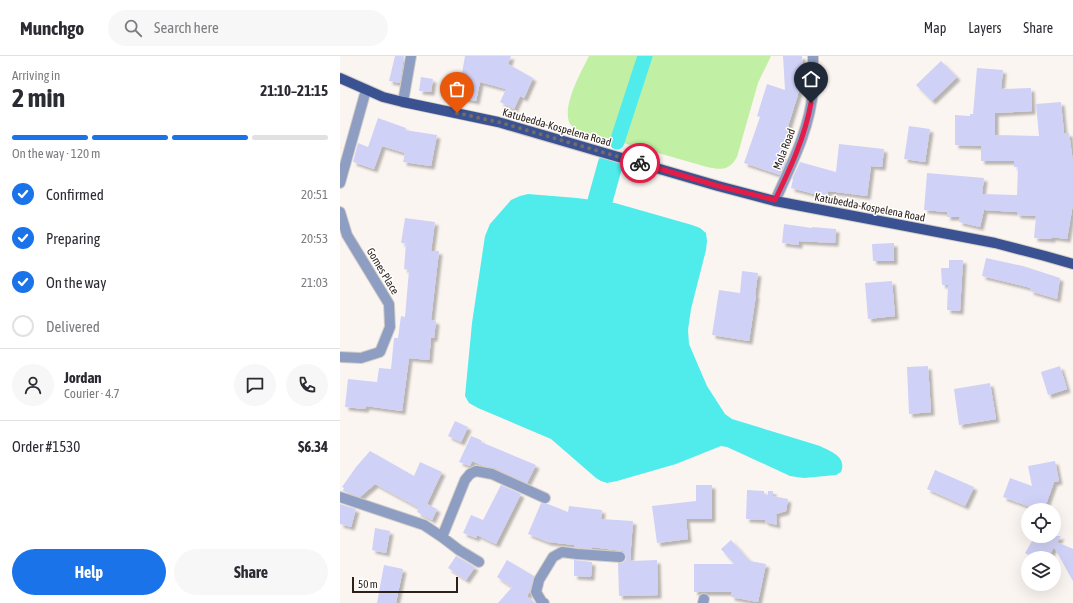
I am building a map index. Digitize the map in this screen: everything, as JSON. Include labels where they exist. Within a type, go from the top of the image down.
[{"type":"main road","name":"Katubedda-Kospelena Road","points":[[340,78],[383,97],[498,122],[718,186],[775,200],[995,244],[1073,264]]},
{"type":"street","points":[[403,102],[411,56]]},
{"type":"street","name":"Mola Road","points":[[775,200],[803,136],[809,115],[813,90],[813,56]]},
{"type":"street","points":[[340,183],[366,90]]},
{"type":"street","name":"Gomes Place","points":[[340,212],[347,235],[390,304],[390,327],[380,352],[361,358],[340,358]]},
{"type":"street","points":[[442,537],[466,480],[470,474],[476,471],[492,474],[545,498]]},
{"type":"street","points":[[340,497],[424,525],[459,550],[479,562]]},
{"type":"street","points":[[544,603],[536,592],[539,580],[553,557],[562,552],[620,557]]},
{"type":"green space","points":[[589,56],[771,56],[758,83],[737,157],[728,167],[716,169],[578,130],[572,126],[569,122],[568,106],[574,88]]},
{"type":"water","points":[[528,194],[615,203],[692,225],[700,228],[706,233],[706,250],[691,309],[688,330],[689,344],[707,386],[725,414],[732,419],[825,448],[834,453],[842,462],[841,472],[836,475],[804,478],[790,476],[727,447],[721,446],[676,464],[607,483],[596,478],[551,439],[469,403],[465,396],[472,323],[485,236],[490,224],[511,200]]},
{"type":"building","points":[[395,56],[404,56],[400,83],[389,81]]},
{"type":"building","points":[[465,56],[511,56],[508,64],[533,78],[524,98],[520,96],[514,109],[500,102],[506,89],[480,82],[476,101],[455,97],[459,78],[461,79]]},
{"type":"building","points":[[783,56],[802,56],[803,78],[780,157],[787,159],[780,175],[744,163],[760,117],[757,116],[767,84],[785,90]]},
{"type":"building","points":[[941,61],[957,77],[932,101],[916,85]]},
{"type":"building","points":[[977,68],[1003,70],[1001,89],[1031,88],[1032,111],[995,113],[995,135],[1039,136],[1036,104],[1061,102],[1064,133],[1069,133],[1073,162],[1073,204],[1067,239],[1052,237],[1052,239],[1034,238],[1036,216],[1017,215],[1017,212],[984,210],[980,227],[959,222],[960,217],[947,217],[947,212],[924,210],[927,173],[984,178],[982,194],[1017,195],[1018,167],[1014,167],[1014,161],[981,161],[981,146],[955,145],[955,115],[970,116],[970,114],[973,114]]},
{"type":"building","points":[[421,77],[433,79],[431,92],[419,91]]},
{"type":"building","points":[[378,118],[406,128],[405,130],[437,135],[431,166],[403,162],[405,153],[382,146],[374,169],[353,162],[358,143],[368,147]]},
{"type":"building","points":[[909,126],[930,129],[925,162],[904,159]]},
{"type":"building","points":[[839,144],[884,149],[882,167],[871,166],[867,196],[828,191],[826,197],[791,188],[792,179],[800,162],[836,172]]},
{"type":"building","points":[[405,218],[435,222],[431,251],[439,251],[431,320],[436,321],[434,338],[431,338],[429,360],[409,358],[402,411],[366,406],[365,409],[345,407],[348,379],[377,382],[379,368],[391,369],[394,338],[398,338],[401,316],[405,317],[409,270],[404,269],[406,243],[401,243]]},
{"type":"building","points":[[784,224],[812,228],[836,229],[835,243],[799,241],[799,245],[782,243]]},
{"type":"building","points":[[894,243],[894,261],[873,261],[872,244]]},
{"type":"building","points":[[986,258],[1023,266],[1060,278],[1057,299],[1030,291],[1031,288],[982,276]]},
{"type":"building","points":[[949,260],[963,260],[960,311],[947,310],[948,285],[942,285],[941,268],[949,268]]},
{"type":"building","points":[[742,271],[758,273],[749,341],[712,335],[719,290],[740,293]]},
{"type":"building","points":[[892,281],[895,316],[868,319],[865,283]]},
{"type":"building","points":[[928,366],[931,412],[909,414],[907,367]]},
{"type":"building","points":[[1060,366],[1067,389],[1048,395],[1041,372]]},
{"type":"building","points":[[990,383],[996,419],[959,425],[954,389]]},
{"type":"building","points":[[455,421],[468,427],[461,442],[448,436]]},
{"type":"building","points":[[471,436],[481,440],[481,442],[536,465],[527,483],[495,468],[484,466],[472,461],[470,466],[459,462]]},
{"type":"building","points":[[370,451],[414,476],[420,462],[442,472],[427,504],[437,509],[432,520],[417,512],[419,508],[375,484],[360,497],[343,491],[344,488],[342,487],[356,467]]},
{"type":"building","points":[[1055,461],[1059,481],[1054,482],[1046,503],[1021,504],[1003,497],[1010,478],[1032,486],[1028,466]]},
{"type":"building","points":[[935,470],[974,487],[965,506],[927,489]]},
{"type":"building","points":[[501,485],[521,494],[496,544],[477,535],[476,538],[463,533],[471,515],[483,520]]},
{"type":"building","points":[[696,485],[712,485],[712,519],[686,519],[688,539],[657,543],[652,506],[696,501]]},
{"type":"building","points":[[747,490],[764,491],[764,494],[768,495],[768,491],[773,491],[773,496],[788,499],[786,511],[776,514],[777,525],[765,522],[765,520],[746,519]]},
{"type":"building","points":[[541,503],[548,504],[568,512],[569,506],[602,510],[601,519],[633,521],[630,561],[657,560],[658,595],[619,596],[618,563],[622,563],[626,560],[626,555],[623,551],[592,547],[592,549],[578,548],[574,547],[575,545],[548,542],[528,534]]},
{"type":"building","points":[[340,504],[356,509],[351,527],[340,524]]},
{"type":"building","points":[[375,528],[390,531],[386,553],[372,550]]},
{"type":"building","points":[[731,540],[750,561],[766,564],[758,602],[731,597],[732,592],[694,592],[694,564],[734,564],[721,549]]},
{"type":"building","points":[[1031,543],[1059,543],[1073,549],[1073,581],[1061,560],[1061,551],[1056,551],[1054,547],[1052,551],[1026,551]]},
{"type":"building","points":[[456,556],[475,567],[466,580],[448,568]]},
{"type":"building","points":[[507,560],[534,576],[527,596],[535,603],[498,603],[512,587],[497,577]]},
{"type":"building","points":[[574,560],[592,562],[591,577],[574,576]]},
{"type":"building","points":[[384,565],[403,569],[396,603],[377,603]]},
{"type":"waterway","points":[[617,142],[645,56]]},
{"type":"waterway","points":[[600,201],[610,165]]},
{"type":"way so far","points":[[457,113],[498,122],[640,163]]},
{"type":"route","points":[[640,163],[718,186],[775,200],[803,136],[811,103]]}]
